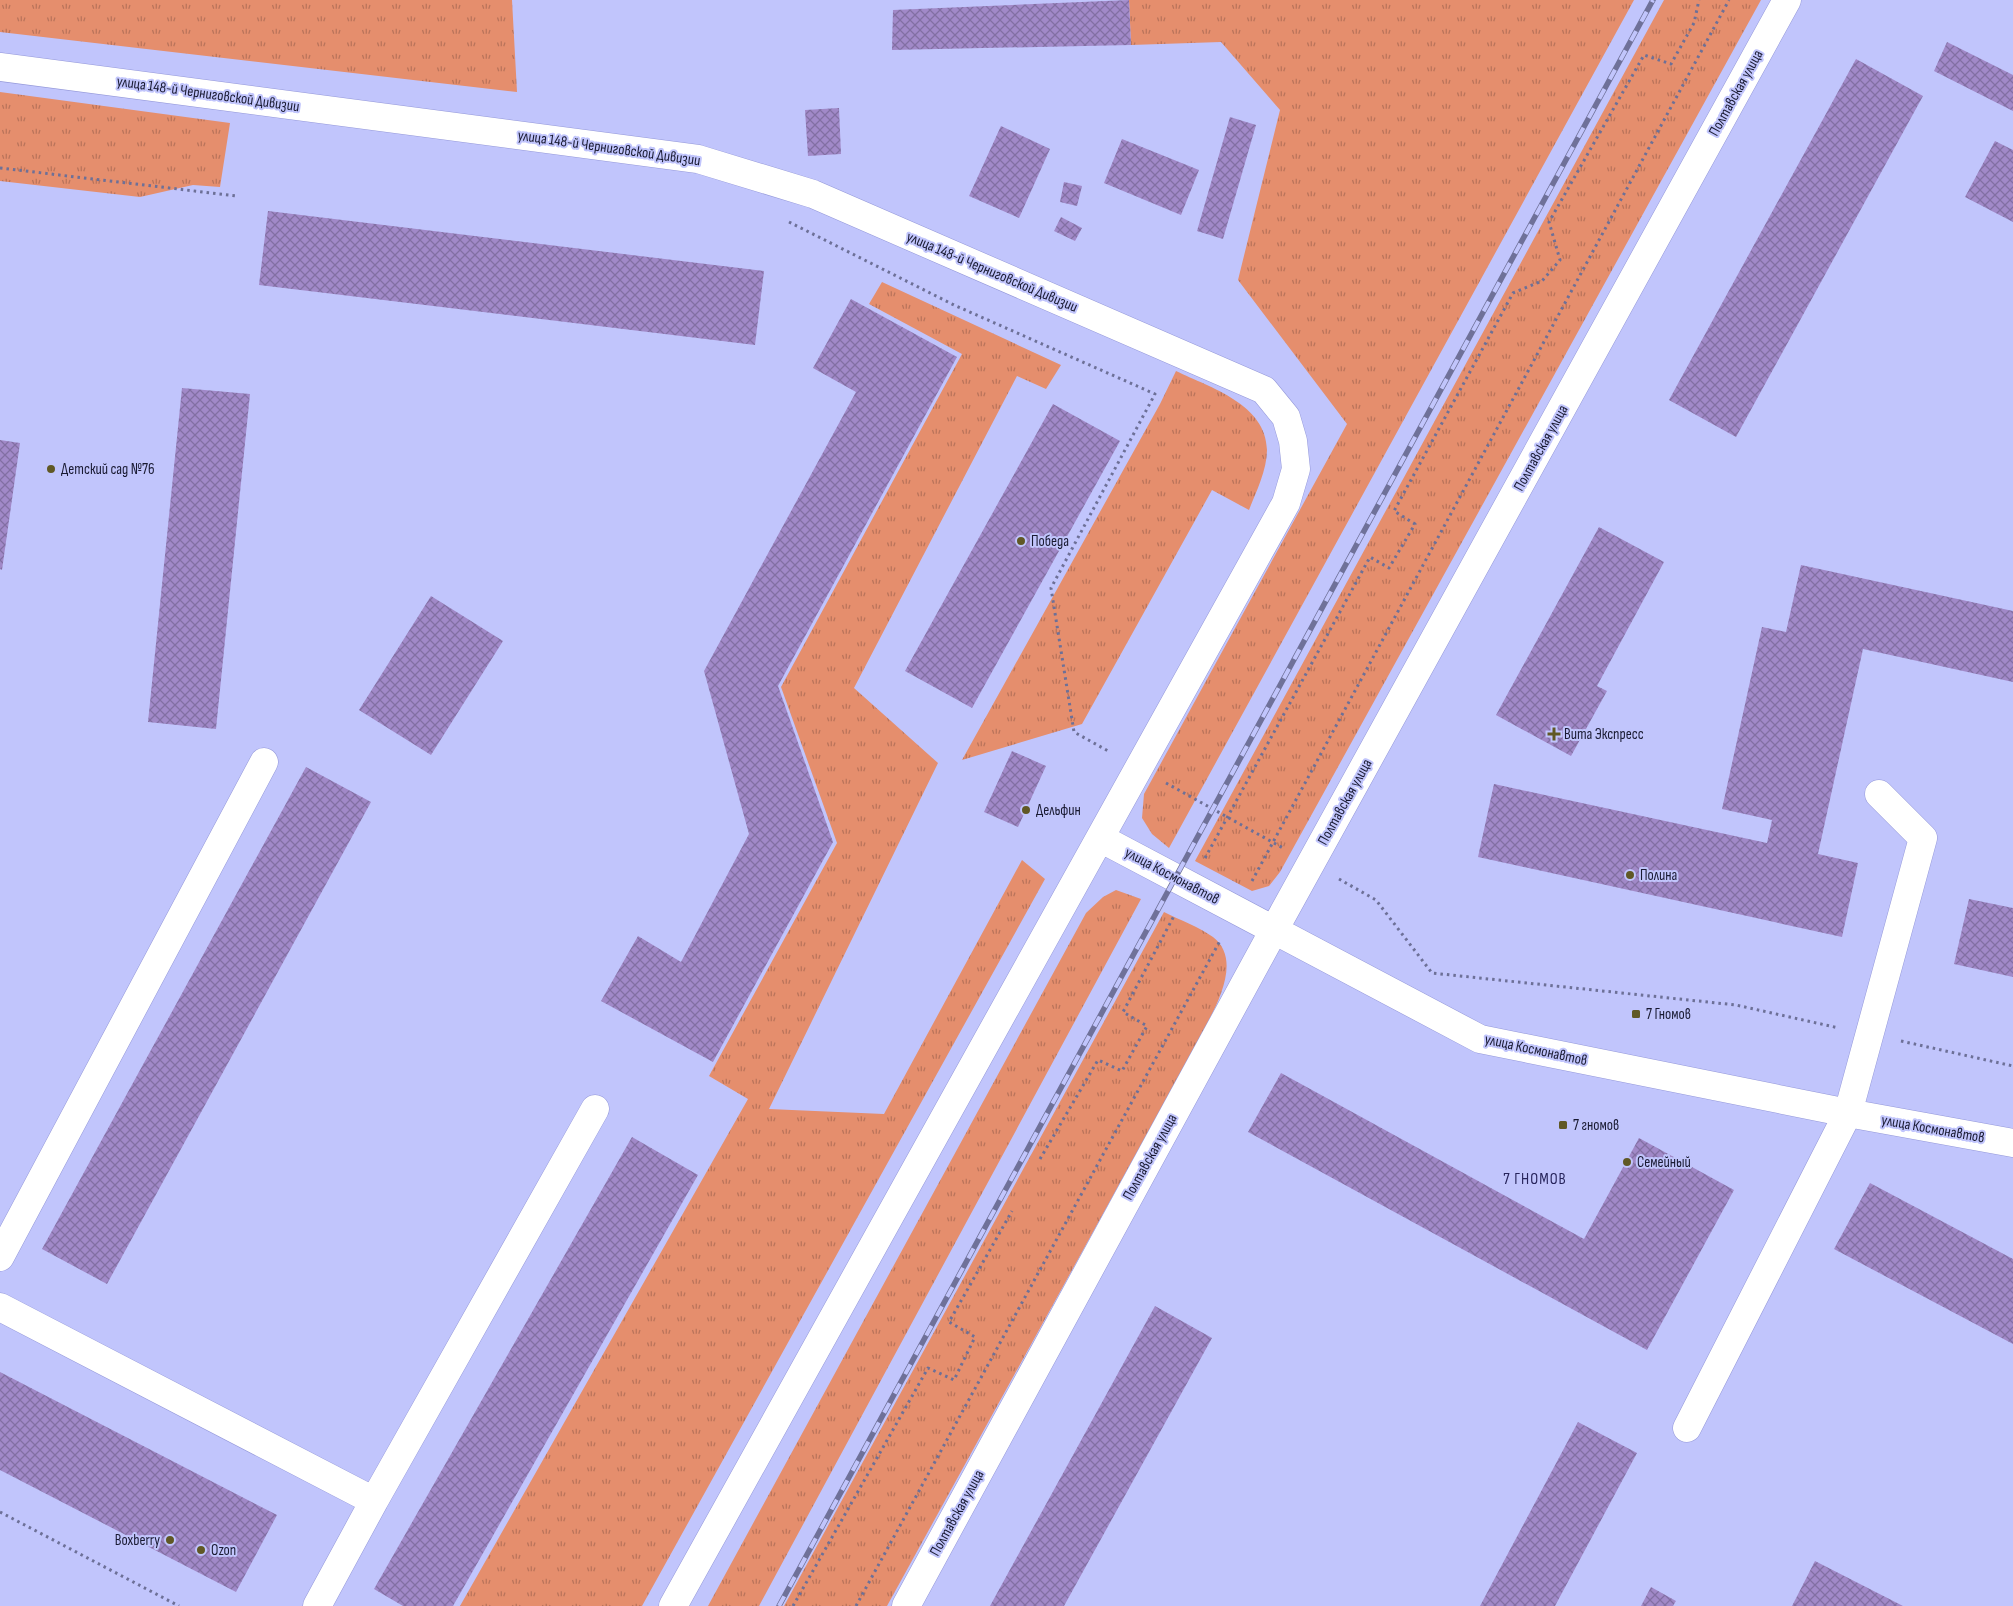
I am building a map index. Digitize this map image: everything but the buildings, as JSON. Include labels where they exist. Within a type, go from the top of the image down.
[{"type":"street","name":"Полтавская улица","points":[[906,1606],[1274,930],[1787,0]]},
{"type":"street","name":"улица 148-й Черниговской Дивизии","points":[[0,67],[698,159],[813,194],[1264,390],[1286,417],[1293,441],[1296,469],[1286,503],[1139,768]]},
{"type":"street","points":[[0,1257],[264,762]]},
{"type":"street","points":[[673,1606],[1139,768]]},
{"type":"street","points":[[1687,1428],[1848,1113],[1923,838],[1878,794]]},
{"type":"street","name":"улица Космонавтов","points":[[1100,838],[1480,1039],[1848,1113],[2013,1143]]},
{"type":"street","points":[[317,1606],[374,1501],[595,1109]]},
{"type":"street","points":[[0,1307],[374,1501]]},
{"type":"path","points":[[1040,1159],[1098,1060],[1122,1071],[1147,1026],[1122,1012],[1370,558],[1389,568],[1415,524],[1394,511],[1513,292],[1542,281],[1560,260],[1549,222],[1644,55],[1671,64],[1694,23],[1699,0]]},
{"type":"path","points":[[856,1606],[1729,0]]},
{"type":"path","points":[[0,168],[237,196]]},
{"type":"path","points":[[787,221],[954,305],[1155,394],[1051,588],[1074,732],[1376,900],[1432,973],[1736,1005],[2013,1066]]},
{"type":"path","points":[[793,1606],[928,1368],[954,1380],[975,1337],[949,1322],[1012,1212]]},
{"type":"path","points":[[0,1512],[179,1606]]},
{"type":"green space","points":[[0,0],[512,0],[517,92],[0,32]]},
{"type":"green space","points":[[1129,0],[1634,0],[1169,848],[1152,834],[1142,818],[1144,794],[1347,424],[1238,280],[1280,110],[1221,42],[1131,45]]},
{"type":"green space","points":[[1664,0],[1761,0],[1280,872],[1269,886],[1252,891],[1195,861]]},
{"type":"green space","points":[[0,92],[230,123],[220,187],[193,185],[140,197],[0,181]]},
{"type":"green space","points":[[882,282],[1061,365],[1046,389],[1017,376],[854,688],[938,763],[769,1109],[884,1114],[1022,860],[1045,879],[642,1606],[460,1606],[748,1099],[709,1076],[837,843],[781,687],[962,354],[869,304]]},
{"type":"green space","points":[[1176,371],[1220,391],[1247,409],[1257,421],[1264,434],[1267,458],[1261,481],[1249,510],[1212,490],[1082,724],[962,760],[1160,404]]},
{"type":"green space","points":[[1116,890],[1141,899],[759,1606],[708,1606],[1086,913],[1103,897]]},
{"type":"green space","points":[[1164,912],[1213,937],[1222,947],[1226,959],[1224,985],[1202,1034],[887,1606],[784,1606]]},
{"type":"railway","points":[[779,1606],[1653,0]]},
{"type":"place","name":"Детский сад №76","points":[[51,469]]},
{"type":"place","name":"Победа","points":[[1021,541]]},
{"type":"place","name":"Вита Экспресс","points":[[1554,734]]},
{"type":"place","name":"Дельфин","points":[[1026,810]]},
{"type":"place","name":"Полина","points":[[1630,875]]},
{"type":"place","name":"7 Гномов","points":[[1636,1014]]},
{"type":"place","name":"7 гномов","points":[[1563,1125]]},
{"type":"place","name":"Семейный","points":[[1627,1162]]},
{"type":"place","name":"Boxberry","points":[[170,1540]]},
{"type":"place","name":"Ozon","points":[[201,1550]]},
{"type":"district","name":"7 ГНОМОВ","points":[[1535,1179]]}]
